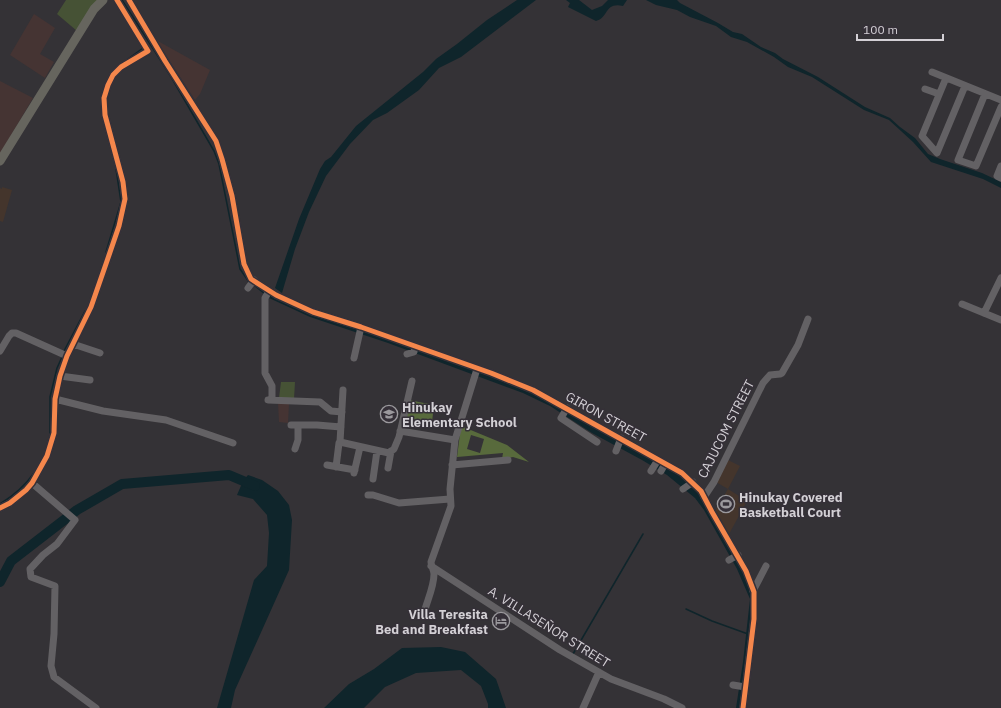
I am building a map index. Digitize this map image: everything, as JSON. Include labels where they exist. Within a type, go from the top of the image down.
[{"type":"main road","points":[[0,161],[90,16],[103,0]]},
{"type":"street","points":[[0,508],[10,503],[26,490],[32,483],[47,456],[54,433],[55,399],[65,356],[73,344],[90,307],[107,261],[125,199],[123,182],[105,115],[104,98],[113,75],[121,67],[148,51],[117,0]]},
{"type":"street","points":[[129,0],[216,141],[232,196],[244,264],[251,279],[254,280],[248,288]]},
{"type":"street","points":[[932,72],[1001,100]]},
{"type":"street","points":[[946,78],[922,136],[937,153],[965,86]]},
{"type":"street","points":[[925,89],[939,94]]},
{"type":"street","points":[[985,94],[958,160],[976,166],[1001,107]]},
{"type":"street","points":[[1001,166],[996,176],[1001,178]]},
{"type":"street","points":[[984,313],[1001,278]]},
{"type":"street","name":"GIRON STREET","points":[[254,280],[276,295],[360,331],[413,351],[521,385],[655,465],[682,473],[704,497],[707,511],[737,555],[746,571],[753,591],[754,619],[740,686],[743,708]]},
{"type":"street","points":[[269,291],[265,298],[265,373],[272,386],[270,400],[320,402],[331,410],[342,412]]},
{"type":"street","points":[[962,304],[1001,320]]},
{"type":"street","name":"CAJUCOM STREET","points":[[704,497],[714,482],[762,383],[770,374],[782,373],[798,345],[808,319]]},
{"type":"street","points":[[354,358],[360,331]]},
{"type":"street","points":[[0,351],[9,336],[12,333],[16,333],[65,356]]},
{"type":"street","points":[[73,344],[100,353]]},
{"type":"street","points":[[424,613],[433,584],[434,572],[431,562],[451,506],[452,465],[455,440],[477,372]]},
{"type":"street","points":[[60,376],[90,380]]},
{"type":"street","points":[[388,468],[391,451],[394,449],[400,431],[412,381]]},
{"type":"street","points":[[343,390],[340,442],[377,451],[389,453],[391,451]]},
{"type":"street","points":[[55,399],[103,412],[166,420],[233,443]]},
{"type":"street","points":[[565,411],[561,418],[597,442]]},
{"type":"street","points":[[294,449],[298,440],[295,425],[341,427]]},
{"type":"street","points":[[400,431],[455,440]]},
{"type":"street","points":[[336,467],[339,443]]},
{"type":"street","points":[[327,465],[354,472],[360,447]]},
{"type":"street","points":[[373,479],[377,451]]},
{"type":"street","points":[[452,465],[508,460]]},
{"type":"street","points":[[32,483],[74,520],[57,544],[43,555],[30,569],[31,577],[55,586],[54,634],[50,666],[54,677],[96,708]]},
{"type":"street","points":[[683,489],[692,483]]},
{"type":"street","points":[[368,495],[373,495],[398,503],[450,499]]},
{"type":"street","points":[[729,560],[737,555]]},
{"type":"street","name":"A. VILLASEÑOR STREET","points":[[431,566],[560,650],[611,679],[664,699],[682,708]]},
{"type":"street","points":[[753,591],[766,566]]},
{"type":"street","points":[[583,708],[599,672]]},
{"type":"shaded area","points":[[34,14],[55,28],[40,54],[54,62],[45,78],[10,55]]},
{"type":"shaded area","points":[[156,40],[210,70],[200,94],[195,100]]},
{"type":"shaded area","points":[[0,81],[33,98],[0,154]]},
{"type":"shaded area","points":[[2,187],[12,190],[3,222],[0,221],[0,188],[2,189]]},
{"type":"shaded area","points":[[278,403],[289,404],[288,423],[279,422]]},
{"type":"shaded area","points":[[728,460],[740,466],[728,489],[716,482]]},
{"type":"shaded area","points":[[728,489],[747,501],[728,536],[715,511]]},
{"type":"green space","points":[[66,0],[99,0],[77,31],[57,14]]},
{"type":"green space","points":[[281,382],[295,382],[294,399],[279,398]]},
{"type":"green space","points":[[409,400],[434,405],[432,422],[404,418]]},
{"type":"green space","points":[[461,426],[507,445],[529,462],[513,457],[502,459],[503,453],[457,457]],"holes":[[[471,435],[484,439],[480,453],[467,449]]]},
{"type":"water","points":[[517,0],[536,0],[461,57],[439,68],[419,90],[387,113],[373,120],[350,144],[326,176],[309,212],[295,249],[282,293],[275,288],[299,219],[320,169],[325,161],[331,157],[356,126],[423,72],[436,59],[487,20]]},
{"type":"water","points":[[566,0],[579,0],[592,10],[602,6],[608,0],[627,0],[623,6],[617,5],[610,8],[603,17],[596,21],[568,7],[570,3]]},
{"type":"water","points":[[646,0],[677,0],[733,32],[742,34],[761,47],[775,53],[783,59],[818,77],[865,107],[890,118],[915,138],[928,154],[982,173],[1001,182],[1001,188],[983,179],[931,162],[913,142],[889,120],[864,110],[812,77],[788,67],[774,57],[747,42],[731,37],[716,26],[690,17],[677,10],[656,5]]},
{"type":"water","points":[[271,295],[314,315],[370,333],[523,388],[679,474],[697,489],[740,563],[752,596],[740,708],[736,708],[750,599],[737,569],[704,510],[695,498],[667,475],[592,433],[550,406],[523,393],[388,343],[310,317],[269,298]]},
{"type":"water","points":[[248,475],[262,480],[278,491],[289,505],[292,520],[289,570],[235,690],[231,708],[217,708],[254,580],[267,566],[269,533],[267,515],[253,499],[237,495],[243,481]]},
{"type":"water","points":[[441,647],[465,652],[496,679],[506,708],[488,708],[488,704],[481,686],[461,670],[416,673],[385,687],[364,708],[324,708],[349,684],[374,669],[402,648]]},
{"type":"waterway","points":[[122,0],[170,75],[214,151],[219,164],[240,269],[249,282]]},
{"type":"waterway","points":[[128,59],[143,48]]},
{"type":"waterway","points":[[106,252],[121,202],[116,169]]},
{"type":"waterway","points":[[254,285],[265,294]]},
{"type":"waterway","points":[[64,351],[85,311]]},
{"type":"waterway","points":[[50,433],[50,397],[57,368],[62,357]]},
{"type":"waterway","points":[[0,504],[10,498],[34,473]]},
{"type":"waterway","points":[[0,582],[11,561],[77,510],[122,484],[229,475],[255,486]]},
{"type":"waterway","points":[[573,654],[643,534]]},
{"type":"waterway","points":[[686,609],[712,621],[748,634]]},
{"type":"cycle path","points":[[0,508],[10,503],[26,490],[32,483],[47,456],[54,433],[55,399],[60,376],[67,356],[91,307],[119,226],[125,199],[123,182],[105,115],[104,98],[113,75],[121,67],[148,51],[117,0]]},
{"type":"cycle path","points":[[129,0],[165,61],[216,141],[232,196],[244,264],[251,279],[276,295],[313,312],[361,327],[491,373],[533,390],[682,473],[701,491],[746,571],[754,592],[754,619],[743,708]]},
{"type":"place","name":"Hinukay Elementary School","points":[[389,414]]},
{"type":"place","name":"Hinukay Covered Basketball Court","points":[[726,504]]},
{"type":"place","name":"Villa Teresita Bed and Breakfast","points":[[501,621]]}]
